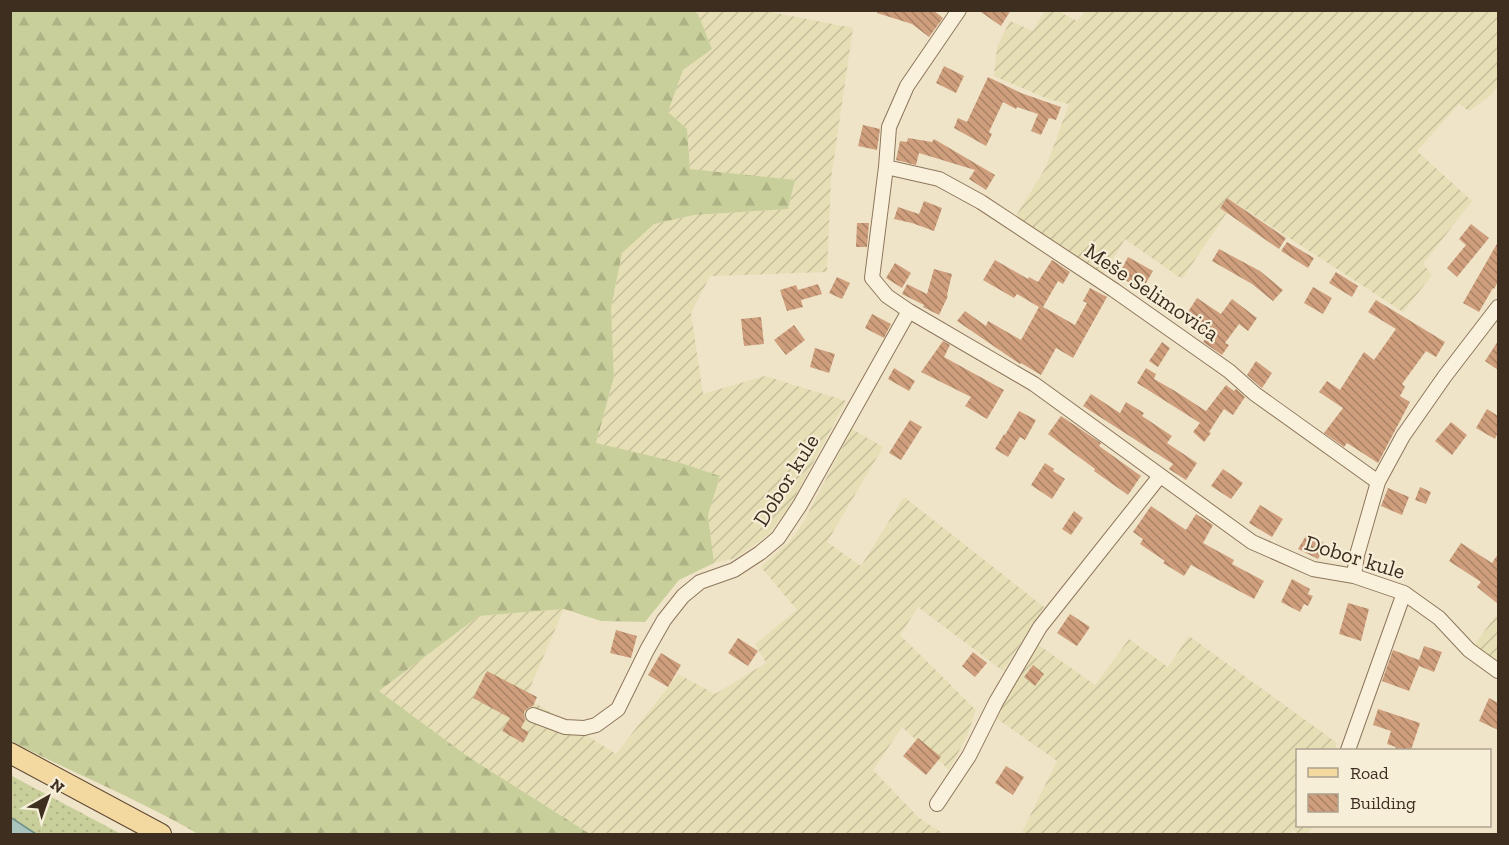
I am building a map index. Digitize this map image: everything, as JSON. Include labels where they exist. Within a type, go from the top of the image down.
[{"type":"main road","points":[[10,753],[161,834]]},
{"type":"street","name":"Dobor kule","points":[[959,10],[907,86],[890,127],[872,278],[887,296],[1034,384],[1252,542],[1313,569],[1354,576],[1404,592],[1440,618],[1469,650],[1498,671]]},
{"type":"street","name":"Meše Selimovića","points":[[886,167],[939,179],[981,202],[1143,310],[1378,482]]},
{"type":"street","points":[[1354,576],[1357,555],[1378,482],[1403,436],[1498,307]]},
{"type":"street","name":"Dobor kule","points":[[533,715],[566,727],[584,728],[596,725],[618,709],[664,620],[683,596],[700,582],[734,570],[778,538],[800,505],[909,311]]},
{"type":"street","points":[[937,804],[969,756],[996,702],[1040,627],[1160,476]]},
{"type":"street","points":[[1348,749],[1404,592]]},
{"type":"shaded area","points":[[1086,10],[1171,10],[1174,14],[1178,10],[1498,11],[1498,86],[1489,97],[1469,111],[1459,104],[1417,151],[1472,201],[1423,264],[1432,275],[1403,312],[1234,202],[1182,279],[1125,239],[1102,277],[1014,219],[1046,167],[1069,104],[1048,99],[994,76],[997,47],[1010,21],[1033,31],[1044,11],[1058,11],[1077,21]]},
{"type":"shaded area","points":[[693,11],[766,11],[853,28],[831,179],[827,272],[710,276],[691,313],[703,394],[765,376],[846,401],[790,506],[769,534],[736,558],[714,563],[708,515],[720,476],[681,463],[596,444],[614,377],[611,308],[622,253],[653,224],[694,215],[788,209],[795,181],[690,169],[687,129],[668,112],[683,70],[712,49],[698,14]]},
{"type":"shaded area","points":[[852,429],[883,447],[827,542],[861,566],[904,497],[1044,607],[1003,671],[918,607],[900,635],[976,710],[967,736],[949,770],[902,727],[873,770],[919,818],[944,834],[590,834],[470,758],[379,691],[479,616],[564,609],[526,697],[616,754],[678,674],[715,694],[766,663],[755,644],[797,610],[761,567],[790,541],[803,523]]},
{"type":"shaded area","points":[[1498,613],[1498,664],[1474,645]]},
{"type":"shaded area","points":[[1189,636],[1337,743],[1334,749],[1296,749],[1296,827],[1313,827],[1307,834],[1299,834],[1293,830],[1290,834],[1021,834],[1057,761],[996,718],[1037,644],[1095,685],[1129,639],[1168,667]]},
{"type":"green space","points":[[693,10],[698,14],[712,49],[683,70],[668,112],[687,129],[690,169],[795,180],[788,209],[694,215],[654,224],[622,253],[611,308],[614,377],[596,443],[681,463],[720,476],[708,515],[714,563],[679,580],[645,622],[601,621],[564,609],[479,616],[379,691],[470,758],[590,834],[198,834],[152,809],[11,741],[11,11]]},
{"type":"green space","points":[[10,775],[121,834],[36,834],[11,817]]},
{"type":"water","points":[[10,817],[33,832],[36,834],[11,834]]},
{"type":"building","points":[[878,10],[933,10],[943,18],[929,37],[912,24],[877,13]]},
{"type":"building","points":[[978,10],[1011,10],[1001,26]]},
{"type":"building","points":[[944,66],[964,76],[956,93],[936,83]]},
{"type":"building","points":[[988,77],[1021,93],[1061,107],[1056,120],[1049,118],[1041,135],[1031,131],[1038,114],[1017,107],[1016,109],[1003,102],[989,132],[992,134],[986,146],[954,128],[958,118],[967,122]]},
{"type":"building","points":[[863,125],[880,129],[877,150],[858,146]]},
{"type":"building","points":[[908,138],[932,142],[934,139],[995,175],[986,190],[969,179],[975,170],[919,153],[916,165],[896,160],[900,141],[907,142]]},
{"type":"building","points":[[1227,198],[1286,238],[1279,249],[1220,208]]},
{"type":"building","points":[[924,201],[942,208],[934,231],[894,219],[898,207],[919,214]]},
{"type":"building","points":[[857,223],[869,223],[867,247],[856,247]]},
{"type":"building","points":[[1471,224],[1489,238],[1457,277],[1447,268],[1466,245],[1459,239]]},
{"type":"building","points":[[1287,242],[1314,258],[1308,268],[1281,251]]},
{"type":"building","points":[[1498,242],[1498,282],[1479,312],[1463,303]]},
{"type":"building","points":[[1219,249],[1260,271],[1283,290],[1273,301],[1252,284],[1212,261]]},
{"type":"building","points":[[1128,257],[1153,271],[1142,290],[1118,276]]},
{"type":"building","points":[[995,260],[1028,279],[1029,277],[1038,282],[1052,260],[1070,272],[1063,284],[1058,281],[1043,307],[1075,325],[1087,303],[1083,301],[1090,288],[1107,297],[1073,358],[1056,348],[1041,375],[1020,364],[957,321],[965,311],[986,326],[988,321],[1021,340],[1039,307],[1017,294],[1014,298],[983,280]]},
{"type":"building","points":[[895,263],[911,273],[902,288],[886,278]]},
{"type":"building","points":[[934,269],[952,274],[948,296],[939,315],[902,294],[907,284],[927,294]]},
{"type":"building","points":[[1336,272],[1358,286],[1352,297],[1329,283]]},
{"type":"building","points":[[837,277],[850,283],[842,299],[829,293]]},
{"type":"building","points":[[818,284],[822,294],[801,300],[803,307],[787,311],[780,290],[796,285],[798,290]]},
{"type":"building","points":[[1313,287],[1332,298],[1323,314],[1304,303]]},
{"type":"building","points":[[1197,298],[1221,314],[1232,299],[1257,318],[1248,331],[1239,324],[1225,343],[1229,345],[1222,355],[1203,342],[1208,335],[1184,318]]},
{"type":"building","points":[[1376,300],[1445,342],[1436,357],[1426,351],[1402,384],[1405,387],[1400,396],[1410,402],[1378,463],[1347,443],[1344,447],[1324,433],[1343,408],[1319,392],[1327,381],[1340,390],[1364,352],[1374,360],[1396,329],[1368,312]]},
{"type":"building","points":[[872,314],[891,324],[884,338],[865,328]]},
{"type":"building","points":[[761,317],[764,344],[744,346],[741,319]]},
{"type":"building","points":[[794,325],[805,340],[786,355],[774,340]]},
{"type":"building","points":[[943,341],[950,345],[944,357],[1004,390],[987,419],[965,406],[971,397],[921,372]]},
{"type":"building","points":[[1498,341],[1498,370],[1485,361]]},
{"type":"building","points":[[1162,342],[1170,348],[1158,367],[1149,361]]},
{"type":"building","points":[[815,348],[835,354],[829,373],[810,367]]},
{"type":"building","points":[[1256,361],[1272,373],[1262,388],[1247,375]]},
{"type":"building","points":[[894,368],[915,381],[909,391],[888,379]]},
{"type":"building","points":[[1146,368],[1156,374],[1154,379],[1206,411],[1226,385],[1234,391],[1236,389],[1245,397],[1233,415],[1224,409],[1204,442],[1193,432],[1200,423],[1137,383]]},
{"type":"building","points":[[1091,394],[1120,413],[1126,402],[1144,413],[1142,416],[1172,436],[1167,443],[1197,463],[1186,480],[1169,469],[1173,464],[1083,406]]},
{"type":"building","points":[[1487,409],[1498,416],[1498,432],[1495,439],[1476,428]]},
{"type":"building","points":[[1019,411],[1036,420],[1025,440],[1020,437],[1008,457],[995,449]]},
{"type":"building","points":[[1061,416],[1101,443],[1099,446],[1141,476],[1128,495],[1048,434]]},
{"type":"building","points":[[910,420],[922,427],[901,460],[889,453]]},
{"type":"building","points":[[1451,422],[1467,435],[1452,455],[1435,441]]},
{"type":"building","points":[[1045,463],[1065,479],[1052,499],[1031,485]]},
{"type":"building","points":[[1223,469],[1243,483],[1231,499],[1211,486]]},
{"type":"building","points":[[1420,487],[1431,492],[1426,504],[1415,500]]},
{"type":"building","points":[[1388,488],[1409,497],[1402,515],[1381,506]]},
{"type":"building","points":[[1260,505],[1283,519],[1272,537],[1249,523]]},
{"type":"building","points":[[1151,506],[1186,530],[1196,514],[1213,525],[1203,543],[1234,560],[1232,564],[1264,581],[1254,599],[1191,565],[1184,576],[1163,563],[1165,561],[1140,544],[1143,539],[1133,532]]},
{"type":"building","points":[[1074,511],[1083,518],[1071,535],[1062,529]]},
{"type":"building","points":[[1307,534],[1326,544],[1318,559],[1298,549]]},
{"type":"building","points":[[1461,543],[1492,563],[1498,554],[1498,604],[1477,587],[1481,582],[1449,561]]},
{"type":"building","points":[[1292,579],[1310,589],[1308,594],[1313,596],[1308,606],[1304,604],[1300,612],[1281,602]]},
{"type":"building","points":[[1348,603],[1369,609],[1361,641],[1339,634]]},
{"type":"building","points":[[1070,614],[1090,627],[1077,646],[1057,633]]},
{"type":"building","points":[[616,630],[637,636],[631,658],[610,653]]},
{"type":"building","points":[[738,638],[758,651],[748,666],[728,653]]},
{"type":"building","points":[[1424,646],[1442,652],[1434,672],[1419,666],[1409,691],[1382,681],[1393,650],[1419,660]]},
{"type":"building","points":[[973,652],[987,663],[975,677],[962,666]]},
{"type":"building","points":[[661,653],[681,665],[668,687],[648,675]]},
{"type":"building","points":[[1033,665],[1044,674],[1035,686],[1024,677]]},
{"type":"building","points":[[487,671],[537,697],[533,706],[524,712],[525,720],[521,728],[529,732],[523,743],[502,731],[510,718],[473,698]]},
{"type":"building","points":[[1489,698],[1498,703],[1498,730],[1479,721]]},
{"type":"building","points":[[1378,709],[1420,723],[1411,749],[1395,749],[1396,747],[1387,744],[1391,731],[1373,725]]},
{"type":"building","points":[[918,738],[941,757],[926,775],[903,756]]},
{"type":"building","points":[[1006,766],[1024,777],[1013,795],[995,783]]}]
